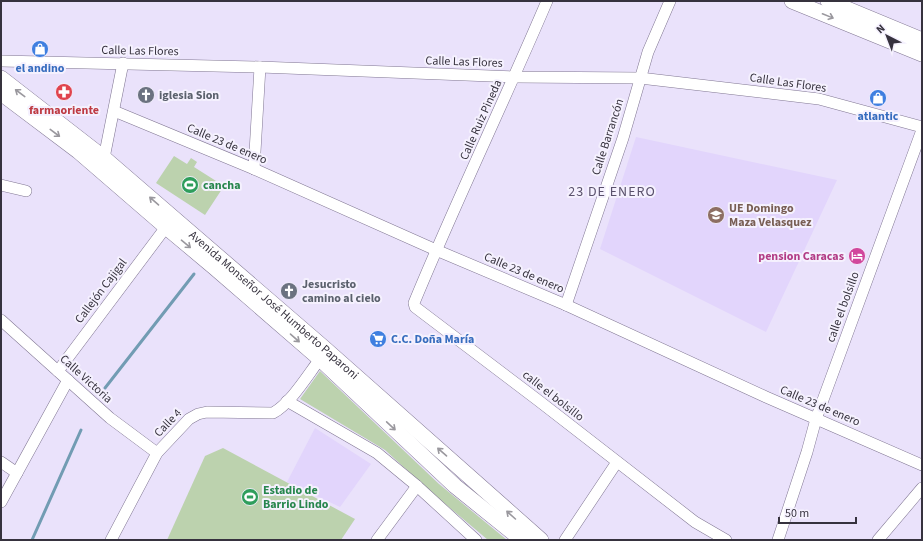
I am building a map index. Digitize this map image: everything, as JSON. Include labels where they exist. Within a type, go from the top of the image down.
[{"type":"street","name":"Calle Ruiz Pineda","points":[[436,250],[547,1]]},
{"type":"street","name":"Calle Barrancón","points":[[566,305],[623,138],[648,52],[670,1]]},
{"type":"street","points":[[792,1],[922,54]]},
{"type":"street","points":[[828,1],[922,40]]},
{"type":"street","name":"Calle Las Flores","points":[[1,61],[260,67],[514,77],[640,78],[819,98],[922,127]]},
{"type":"street","points":[[104,158],[123,63]]},
{"type":"street","points":[[254,169],[260,67]]},
{"type":"street","name":"Avenida Monseñor José Humberto Paparoni","points":[[1,78],[104,158],[323,347],[541,540]]},
{"type":"street","name":"Avenida Monseñor José Humberto Paparoni","points":[[1,93],[78,151],[215,268],[320,359],[456,486],[522,540]]},
{"type":"street","name":"Calle 23 de enero","points":[[114,111],[254,169],[436,250],[566,305],[766,397],[922,465]]},
{"type":"street","name":"calle el bolsillo","points":[[778,540],[807,452],[816,419],[922,130]]},
{"type":"street","points":[[1,185],[26,191]]},
{"type":"street","name":"Callejón Cajigal","points":[[58,371],[166,227]]},
{"type":"street","name":"calle el bolsillo","points":[[436,250],[414,303],[415,307],[695,522],[726,540]]},
{"type":"street","name":"Calle Victoria","points":[[1,320],[110,418],[157,453]]},
{"type":"street","name":"Calle 4","points":[[111,540],[157,453],[190,418],[207,412],[273,413],[279,410],[287,401],[320,359]]},
{"type":"street","points":[[1,502],[68,380]]},
{"type":"street","points":[[287,401],[377,453],[417,486],[475,540]]},
{"type":"street","points":[[1,462],[17,473]]},
{"type":"street","points":[[565,540],[617,462]]},
{"type":"street","points":[[377,540],[417,486]]},
{"type":"street","points":[[878,540],[922,488]]},
{"type":"shaded area","name":"UE Domingo Maza Velasquez","points":[[636,137],[837,180],[766,332],[600,249]]},
{"type":"shaded area","points":[[315,428],[371,464],[340,507],[287,482]]},
{"type":"green space","name":"cancha","points":[[174,156],[187,164],[191,158],[197,162],[194,167],[224,186],[205,215],[156,183]]},
{"type":"green space","points":[[320,371],[439,484],[507,540],[488,540],[431,492],[385,450],[300,399]]},
{"type":"green space","name":"Estadio de Barrio Lindo","points":[[223,448],[355,519],[341,540],[167,540],[205,456]]},
{"type":"waterway","points":[[105,388],[194,274]]},
{"type":"waterway","points":[[32,540],[81,430]]},
{"type":"place","name":"el andino","points":[[40,49]]},
{"type":"place","name":"farmaoriente","points":[[64,92]]},
{"type":"place","name":"iglesia Sion","points":[[146,95]]},
{"type":"place","name":"atlantic","points":[[878,98]]},
{"type":"place","name":"cancha","points":[[190,185]]},
{"type":"place","name":"UE Domingo Maza Velasquez","points":[[716,215]]},
{"type":"place","name":"pension Caracas","points":[[857,256]]},
{"type":"place","name":"Jesucristo camino al cielo","points":[[289,291]]},
{"type":"place","name":"C.C. Doña María","points":[[378,339]]},
{"type":"place","name":"Estadio de Barrio Lindo","points":[[250,497]]},
{"type":"district","name":"23 DE ENERO","points":[[612,192]]}]
